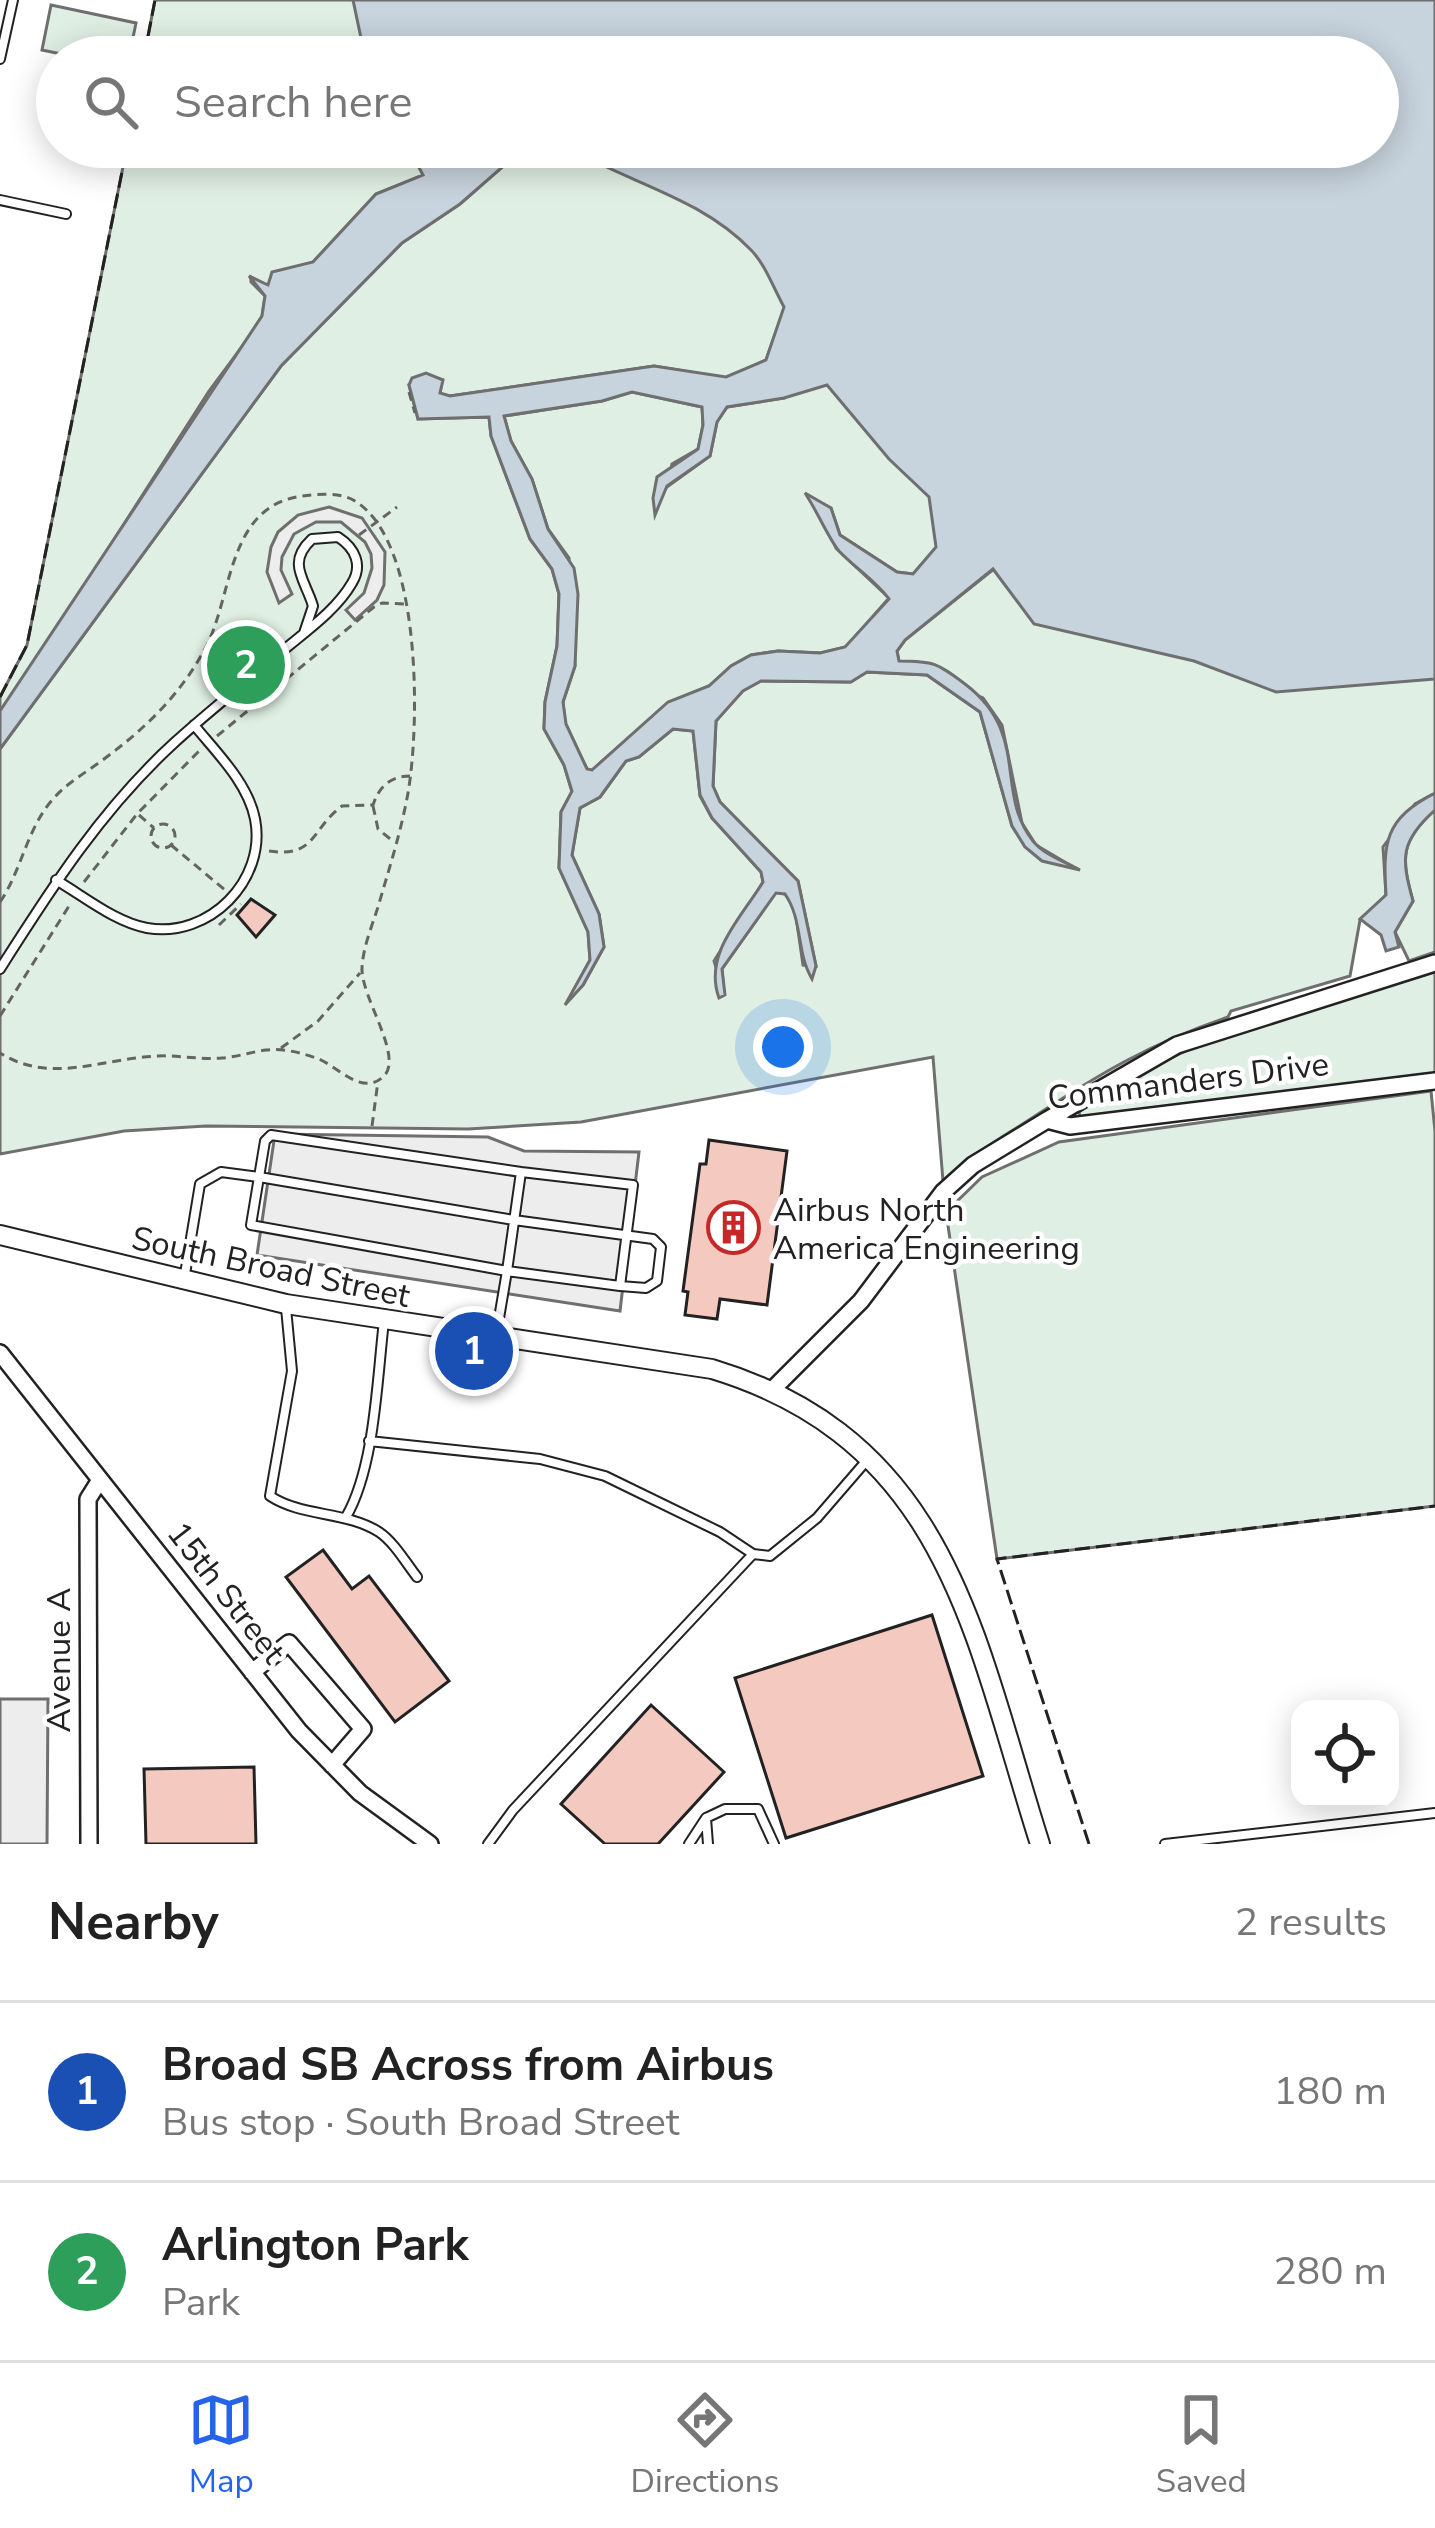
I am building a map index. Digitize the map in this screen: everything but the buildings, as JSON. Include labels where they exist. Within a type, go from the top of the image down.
[{"type":"street","points":[[1047,1120],[1177,1045],[1435,964]]},
{"type":"street","name":"Commanders Drive","points":[[772,1390],[861,1301],[943,1192],[973,1165],[1047,1120],[1070,1126],[1435,1081]]},
{"type":"street","name":"South Broad Street","points":[[3,1237],[286,1304],[676,1361],[772,1390],[836,1428],[870,1456],[919,1514],[951,1573],[1040,1844]]},
{"type":"street","name":"15th Street","points":[[0,1353],[298,1731],[360,1793],[430,1844]]},
{"type":"street","name":"Avenue A","points":[[89,1844],[88,1499],[100,1480]]},
{"type":"street","points":[[251,1672],[289,1643],[304,1660],[363,1730],[332,1766]]},
{"type":"lane","points":[[0,59],[13,0]]},
{"type":"lane","points":[[0,200],[66,214]]},
{"type":"lane","points":[[0,969],[56,880],[112,806],[194,725],[304,633],[353,581],[357,561],[348,544],[325,536],[312,539],[300,552],[298,575],[313,607],[304,633]]},
{"type":"lane","points":[[56,880],[129,922],[164,929],[196,922],[232,897],[253,861],[255,819],[238,783],[194,725]]},
{"type":"lane","points":[[184,1281],[200,1184],[221,1172],[259,1177],[514,1220],[626,1236],[653,1239],[661,1247],[657,1281],[646,1288],[620,1286],[506,1271],[251,1226],[259,1177],[265,1141],[271,1136],[633,1185],[626,1236],[620,1286]]},
{"type":"lane","points":[[496,1337],[521,1172]]},
{"type":"lane","points":[[286,1304],[292,1371],[270,1496],[283,1504],[346,1517],[382,1534],[417,1577]]},
{"type":"lane","points":[[346,1517],[354,1503],[369,1441],[384,1321]]},
{"type":"lane","points":[[369,1441],[540,1459],[605,1476],[720,1532],[753,1554],[770,1556],[817,1518],[870,1456]]},
{"type":"lane","points":[[488,1844],[513,1810],[753,1554]]},
{"type":"lane","points":[[689,1844],[706,1819],[724,1809],[758,1809],[774,1844]]},
{"type":"lane","points":[[1165,1844],[1435,1813]]},
{"type":"lane","points":[[706,1819],[708,1844]]},
{"type":"path","points":[[409,392],[415,413]]},
{"type":"path","points":[[348,544],[397,506]]},
{"type":"path","points":[[0,1016],[96,863],[137,814],[209,742],[374,608],[382,603],[406,604]]},
{"type":"path","points":[[397,843],[378,829],[373,805],[383,786],[410,776]]},
{"type":"path","points":[[267,851],[302,850],[342,806],[373,805]]},
{"type":"path","points":[[137,814],[154,828]]},
{"type":"path","points":[[171,845],[175,838],[171,827],[160,824],[154,828],[151,836],[156,846],[171,845],[243,905],[215,927]]},
{"type":"path","points":[[281,1048],[318,1022],[362,972]]},
{"type":"path","points":[[372,1126],[378,1081]]},
{"type":"green space","points":[[155,0],[944,0],[956,36],[148,36]]},
{"type":"green space","points":[[51,5],[136,23],[133,36],[45,36]]},
{"type":"green space","points":[[123,168],[431,168],[376,194],[313,262],[268,286],[251,277],[265,296],[262,316],[209,391],[0,724],[0,697],[27,645]]},
{"type":"green space","points":[[501,168],[1022,168],[1435,446],[1435,793],[1415,804],[1383,847],[1386,895],[1360,920],[1350,976],[1231,1011],[1228,1017],[1128,1060],[999,1139],[943,1181],[933,1057],[581,1122],[468,1129],[206,1126],[124,1131],[0,1154],[0,749],[281,366],[402,243],[460,204]],"holes":[[[784,309],[784,398],[727,407],[717,422],[710,456],[667,487],[672,464],[698,449],[702,407],[632,392],[504,416],[548,529],[569,558],[575,666],[563,702],[565,723],[587,769],[591,771],[668,703],[709,686],[751,655],[821,653],[846,647],[889,598],[836,548],[807,496],[831,508],[840,535],[897,572],[913,574],[937,547],[994,569],[905,640],[897,651],[899,661],[983,698],[1002,725],[1022,823],[1036,845],[1075,868],[1025,846],[1012,826],[980,712],[927,675],[867,672],[850,682],[761,681],[742,691],[716,721],[713,786],[720,802],[798,881],[816,966],[803,965],[795,909],[785,894],[776,892],[722,969],[724,994],[714,961],[763,882],[761,872],[712,818],[700,796],[693,731],[673,729],[639,757],[626,761],[600,797],[580,808],[572,855],[599,914],[604,947],[583,985],[569,999],[590,960],[588,932],[559,868],[561,812],[572,792],[564,765],[544,729],[557,646],[559,594],[552,569],[530,539],[491,436],[489,417],[418,419],[409,385],[442,380],[440,394],[450,396],[654,366],[726,378],[766,360]]]},
{"type":"green space","points":[[1435,810],[1435,952],[1409,961],[1395,932],[1413,901],[1406,851],[1415,831]]},
{"type":"green space","points":[[1435,972],[1435,1074],[1080,1119],[1079,1112],[1119,1085],[1205,1043]]},
{"type":"green space","points":[[1431,1091],[1435,1131],[1435,1506],[997,1559],[946,1212],[982,1177],[1059,1142]]},
{"type":"shaded area","points":[[353,0],[1435,0],[1435,679],[1276,692],[1194,661],[1034,624],[993,569],[905,640],[897,651],[899,661],[941,667],[985,703],[1005,743],[1022,822],[1042,850],[1080,870],[1042,861],[1025,847],[1012,826],[980,712],[927,675],[867,672],[851,682],[761,681],[743,691],[716,721],[713,786],[720,802],[798,881],[816,966],[812,979],[791,904],[785,894],[776,893],[722,969],[725,995],[719,998],[715,982],[720,951],[763,882],[761,872],[712,818],[700,795],[693,731],[673,729],[639,757],[626,761],[600,797],[580,808],[572,855],[599,914],[604,947],[583,985],[565,1005],[590,960],[588,932],[559,868],[561,812],[572,791],[544,729],[557,646],[559,594],[552,569],[530,539],[491,436],[489,417],[418,419],[409,385],[412,378],[426,373],[443,380],[440,393],[450,396],[654,366],[726,377],[766,360],[784,307],[751,250],[687,204],[608,168],[1399,168],[1399,36],[361,36]],"holes":[[[827,385],[889,459],[929,497],[936,547],[913,574],[897,572],[840,535],[831,508],[805,493],[839,551],[889,599],[845,647],[820,653],[751,655],[709,686],[668,702],[592,770],[587,769],[566,724],[563,702],[575,666],[578,594],[574,568],[548,529],[504,416],[632,392],[702,407],[698,449],[657,477],[655,515],[667,486],[710,456],[717,422],[727,407]]]},
{"type":"shaded area","points":[[419,168],[501,168],[460,204],[402,243],[281,366],[0,749],[0,711],[262,316],[265,296],[249,276],[268,285],[272,272],[313,262],[376,194],[423,175]]},
{"type":"shaded area","points":[[329,507],[362,518],[385,552],[384,585],[377,600],[355,620],[346,610],[364,593],[371,554],[365,542],[341,522],[316,522],[294,534],[281,570],[292,594],[279,603],[267,572],[278,532],[298,515]]},
{"type":"shaded area","points":[[1435,793],[1435,810],[1415,831],[1406,851],[1413,901],[1395,932],[1399,947],[1386,951],[1381,935],[1360,919],[1386,895],[1385,861],[1396,823]]},
{"type":"shaded area","points":[[275,1134],[488,1137],[524,1151],[639,1152],[620,1311],[257,1255]]},
{"type":"shaded area","points":[[0,1699],[48,1699],[47,1844],[0,1844]]},
{"type":"fence","points":[[148,36],[155,0]]},
{"type":"fence","points":[[0,697],[27,645],[123,168]]},
{"type":"fence","points":[[1089,1844],[997,1559],[1435,1506]]},
{"type":"place","name":"Arlington Park","points":[[246,665]]},
{"type":"place","name":"Airbus North America Engineering","points":[[734,1228]]},
{"type":"place","name":"Broad SB Across from Airbus","points":[[474,1351]]}]
